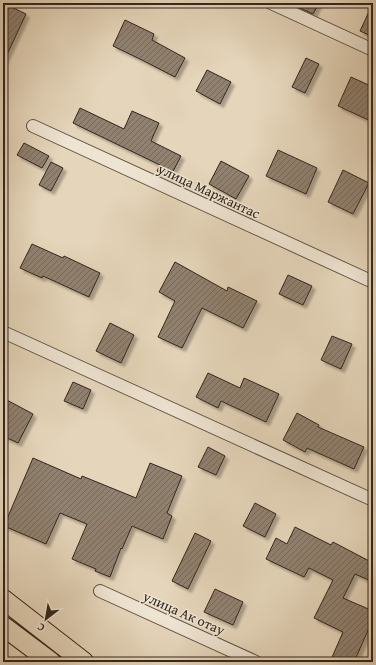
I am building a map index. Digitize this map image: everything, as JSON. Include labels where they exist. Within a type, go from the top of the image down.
[{"type":"main road","points":[[3,599],[84,662]]},
{"type":"main road","points":[[3,626],[51,662]]},
{"type":"street","points":[[270,3],[373,50]]},
{"type":"street","name":"улица Маржантас","points":[[32,126],[373,282]]},
{"type":"street","points":[[3,332],[373,500]]},
{"type":"street","name":"улица Ак отау","points":[[100,592],[256,662]]},
{"type":"building","points":[[3,3],[26,14],[3,63]]},
{"type":"building","points":[[289,3],[319,3],[313,14]]},
{"type":"building","points":[[373,3],[373,37],[360,31]]},
{"type":"building","points":[[125,20],[154,34],[152,40],[185,58],[175,77],[113,46]]},
{"type":"building","points":[[306,58],[319,64],[305,93],[292,87]]},
{"type":"building","points":[[207,70],[231,82],[220,104],[196,91]]},
{"type":"building","points":[[351,77],[373,87],[373,122],[338,106]]},
{"type":"building","points":[[80,108],[124,129],[132,111],[159,123],[151,141],[181,156],[170,177],[157,171],[160,165],[73,123]]},
{"type":"building","points":[[24,143],[49,156],[42,168],[17,155]]},
{"type":"building","points":[[278,150],[317,168],[306,194],[266,176]]},
{"type":"building","points":[[221,161],[249,176],[236,199],[209,184]]},
{"type":"building","points":[[51,162],[63,168],[51,191],[39,185]]},
{"type":"building","points":[[343,170],[369,183],[353,214],[328,202]]},
{"type":"building","points":[[32,244],[63,258],[64,256],[100,273],[89,297],[43,276],[42,278],[20,268]]},
{"type":"building","points":[[175,262],[227,291],[228,287],[257,301],[243,328],[202,308],[182,348],[158,337],[175,301],[159,292]]},
{"type":"building","points":[[288,275],[312,286],[303,305],[279,294]]},
{"type":"building","points":[[110,323],[134,335],[121,363],[96,351]]},
{"type":"building","points":[[332,336],[352,344],[341,369],[321,360]]},
{"type":"building","points":[[208,373],[240,388],[244,378],[279,394],[266,422],[221,401],[218,408],[196,397]]},
{"type":"building","points":[[73,382],[91,390],[83,409],[64,401]]},
{"type":"building","points":[[3,398],[33,414],[18,443],[3,436]]},
{"type":"building","points":[[297,413],[319,425],[318,427],[364,447],[354,469],[307,448],[305,452],[283,440]]},
{"type":"building","points":[[208,447],[225,456],[216,475],[198,467]]},
{"type":"building","points":[[33,458],[81,479],[82,476],[136,498],[150,463],[182,476],[167,513],[172,516],[163,539],[132,526],[122,549],[121,548],[110,577],[95,571],[96,569],[72,559],[87,524],[60,513],[46,544],[4,526]]},
{"type":"building","points":[[255,503],[276,514],[265,537],[243,526]]},
{"type":"building","points":[[295,527],[331,545],[333,542],[373,563],[373,582],[355,574],[343,598],[373,611],[373,619],[354,662],[330,662],[343,632],[314,618],[333,580],[309,568],[304,577],[266,559],[276,538],[287,544]]},
{"type":"building","points":[[195,533],[211,541],[188,589],[172,581]]},
{"type":"building","points":[[215,589],[243,602],[233,625],[204,612]]}]
